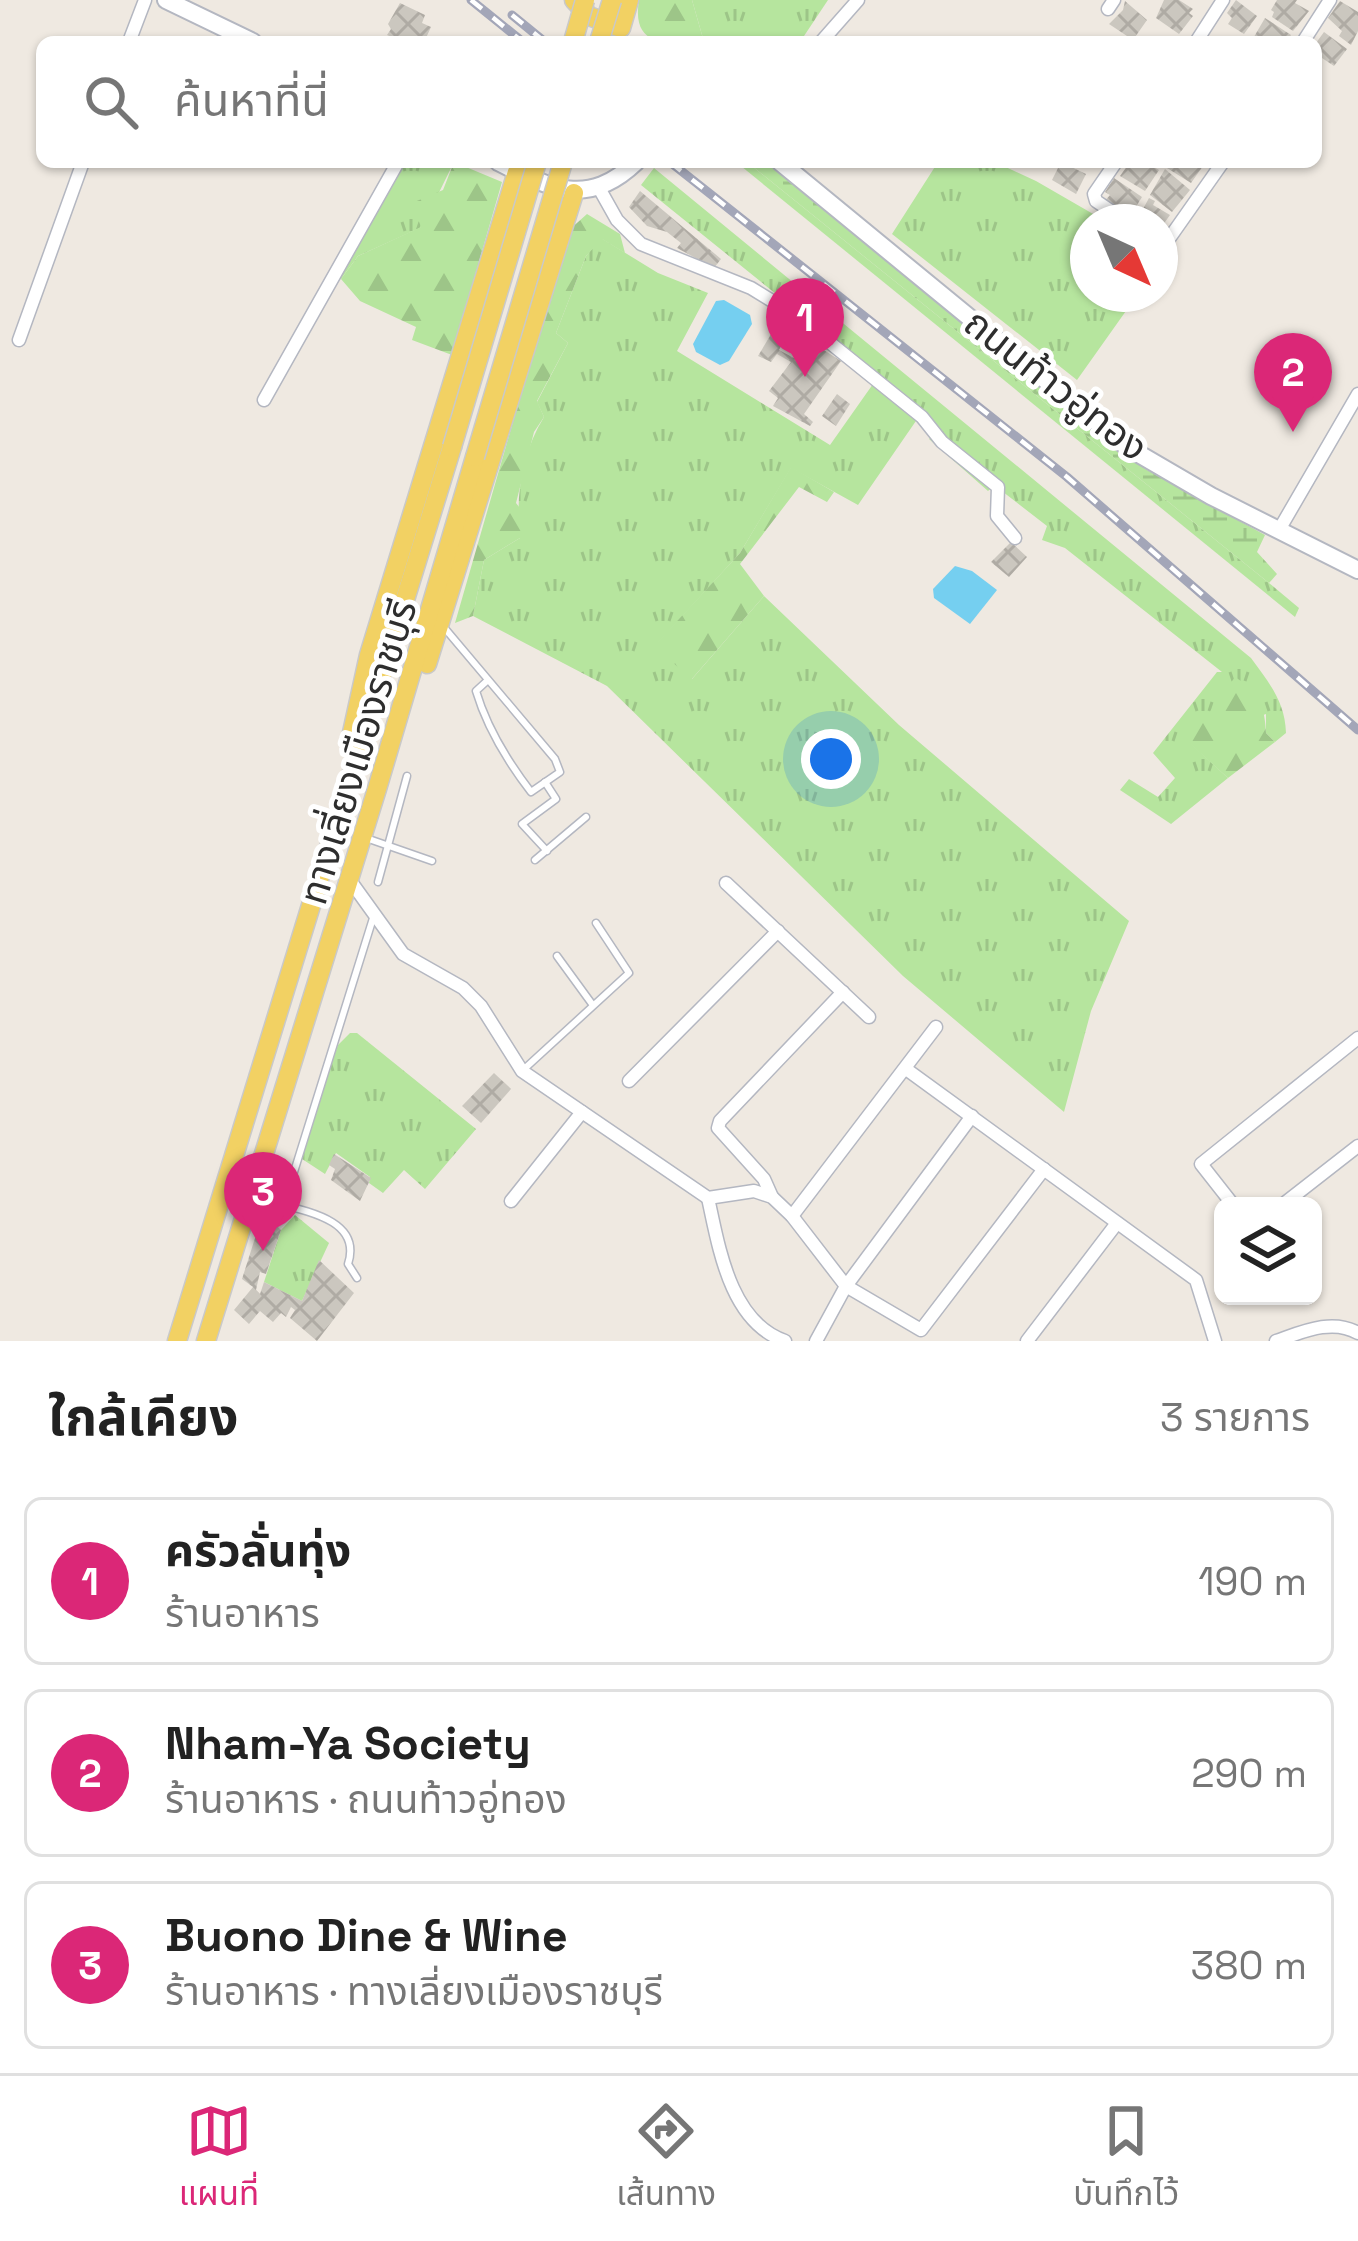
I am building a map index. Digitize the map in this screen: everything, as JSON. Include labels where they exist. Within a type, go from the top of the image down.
[{"type":"main road","points":[[574,0],[589,16],[629,35],[628,0]]},
{"type":"main road","points":[[575,36],[585,0]]},
{"type":"main road","points":[[601,36],[612,0]]},
{"type":"main road","name":"ทางเลี่ยงเมืองราชบุรี","points":[[177,1341],[535,168]]},
{"type":"main road","name":"ทางเลี่ยงเมืองราชบุรี","points":[[206,1341],[350,879],[561,168]]},
{"type":"main road","points":[[324,864],[369,655],[517,172]]},
{"type":"main road","points":[[377,789],[440,622],[574,193]]},
{"type":"street","points":[[131,36],[145,0]]},
{"type":"street","points":[[167,0],[241,36]]},
{"type":"street","points":[[826,36],[858,0]]},
{"type":"street","points":[[1200,36],[1223,0]]},
{"type":"street","points":[[1307,36],[1330,0]]},
{"type":"street","points":[[19,340],[81,168]]},
{"type":"street","points":[[264,400],[395,168]]},
{"type":"street","points":[[509,168],[574,193],[599,188],[627,168]]},
{"type":"street","name":"ถนนท้าวอู่ทอง","points":[[787,168],[1127,447],[1358,570]]},
{"type":"street","points":[[1100,204],[1094,194],[1112,168]]},
{"type":"street","points":[[1178,226],[1219,168]]},
{"type":"street","points":[[599,188],[617,220],[641,244],[751,288],[798,317],[915,410],[942,442],[998,487],[997,516],[1016,538]]},
{"type":"street","points":[[1279,530],[1358,394]]},
{"type":"street","points":[[350,879],[404,954],[464,988],[482,1006],[522,1071],[708,1198],[754,1191],[772,1197]]},
{"type":"street","points":[[726,883],[869,1017]]},
{"type":"street","points":[[629,1081],[778,931]]},
{"type":"street","points":[[843,992],[719,1121],[718,1128],[764,1179],[772,1197],[846,1286],[921,1330],[1044,1169]]},
{"type":"street","points":[[792,1216],[936,1027]]},
{"type":"street","points":[[1227,1197],[1201,1164],[1358,1038]]},
{"type":"street","points":[[906,1070],[1196,1280],[1214,1341]]},
{"type":"street","points":[[511,1201],[582,1112]]},
{"type":"street","points":[[816,1341],[846,1286],[972,1116]]},
{"type":"street","points":[[1292,1197],[1358,1145]]},
{"type":"street","points":[[708,1198],[722,1261],[752,1321],[766,1334],[785,1341]]},
{"type":"street","points":[[1027,1341],[1117,1223]]},
{"type":"street","points":[[1276,1341],[1314,1328],[1343,1325],[1358,1333]]},
{"type":"lane","points":[[440,622],[554,758],[560,772],[532,792],[508,761],[476,691],[488,680]]},
{"type":"lane","points":[[378,882],[407,776]]},
{"type":"lane","points":[[545,782],[556,799],[522,824],[547,851]]},
{"type":"lane","points":[[535,860],[586,817]]},
{"type":"lane","points":[[362,837],[432,861]]},
{"type":"lane","points":[[284,1204],[375,912]]},
{"type":"lane","points":[[522,1071],[629,973],[596,923]]},
{"type":"lane","points":[[557,956],[592,1004]]},
{"type":"lane","points":[[250,1196],[323,1217],[349,1237],[348,1264],[357,1278]]},
{"type":"green space","points":[[639,0],[692,0],[702,36],[649,36],[638,16]]},
{"type":"green space","points":[[692,0],[828,0],[804,36],[702,36]]},
{"type":"green space","points":[[402,168],[451,168],[422,227],[358,256],[341,279],[337,273]]},
{"type":"green space","points":[[452,168],[468,168],[502,182],[452,355],[412,340],[416,327],[360,301],[341,279],[358,256],[421,227],[412,203],[443,190]]},
{"type":"green space","points":[[654,168],[1251,658],[1279,702],[1286,733],[1275,742],[1266,733],[1266,714],[1189,742],[1228,778],[1171,824],[1120,790],[1129,779],[1158,797],[1175,778],[1153,753],[1217,672],[1222,672],[1065,548],[1042,540],[1047,526],[994,485],[988,491],[929,439],[940,429],[931,419],[641,185]]},
{"type":"green space","points":[[743,168],[754,168],[1269,583],[1299,608],[1295,617]]},
{"type":"green space","points":[[754,168],[772,168],[1105,440],[1147,470],[1265,535],[1257,552],[1277,574],[1269,583]]},
{"type":"green space","points":[[934,168],[1008,168],[1076,204],[1070,204],[1070,312],[1125,312],[1077,380],[892,234]]},
{"type":"green space","points":[[587,214],[620,234],[625,253],[602,239],[586,256],[556,333],[568,343],[537,401],[544,417],[534,432],[516,503],[530,521],[520,538],[484,560],[473,616],[455,623],[568,231]]},
{"type":"green space","points":[[601,238],[658,273],[708,293],[677,351],[830,445],[873,384],[918,418],[858,505],[791,468],[740,553],[656,645],[692,679],[764,596],[899,725],[1129,921],[1091,1011],[1064,1112],[903,976],[607,686],[473,616],[484,560],[520,538],[522,475],[544,417],[537,402],[568,343],[556,333],[586,256]]},
{"type":"green space","points":[[791,467],[834,492],[827,502],[799,487],[740,564],[764,596],[691,680],[655,645],[740,553]]},
{"type":"green space","points":[[1235,677],[1259,700],[1266,733],[1275,742],[1228,778],[1188,742]]},
{"type":"green space","points":[[350,1033],[357,1033],[476,1129],[425,1189],[404,1170],[383,1193],[369,1183],[370,1177],[336,1153],[325,1174],[299,1157],[338,1045]]},
{"type":"green space","points":[[295,1215],[329,1243],[302,1301],[264,1282],[281,1230]]},
{"type":"water","points":[[724,300],[750,315],[752,324],[729,361],[720,365],[696,352],[693,344],[716,301]]},
{"type":"water","points":[[955,566],[972,571],[997,590],[970,624],[934,598],[933,589]]},
{"type":"building","points":[[1164,0],[1179,0],[1193,9],[1179,34],[1156,18]]},
{"type":"building","points":[[1236,0],[1257,16],[1244,34],[1228,24],[1232,18],[1227,13]]},
{"type":"building","points":[[1277,0],[1297,0],[1309,11],[1293,31],[1272,17]]},
{"type":"building","points":[[1125,1],[1147,20],[1136,36],[1109,24]]},
{"type":"building","points":[[1340,1],[1358,12],[1358,31],[1351,45],[1328,18]]},
{"type":"building","points":[[400,3],[425,15],[422,23],[431,27],[427,36],[389,36],[388,24]]},
{"type":"building","points":[[1265,18],[1291,35],[1290,36],[1254,36]]},
{"type":"building","points":[[1324,32],[1347,49],[1334,66],[1322,58]]},
{"type":"building","points":[[1058,168],[1086,174],[1076,194],[1052,180]]},
{"type":"building","points":[[1126,168],[1159,170],[1145,191],[1120,176]]},
{"type":"building","points":[[1167,168],[1202,168],[1191,183]]},
{"type":"building","points":[[1165,169],[1190,190],[1178,205],[1162,204],[1150,195]]},
{"type":"building","points":[[1114,178],[1142,197],[1138,204],[1107,204],[1110,195],[1105,192]]},
{"type":"building","points":[[640,191],[721,259],[714,268],[677,248],[681,243],[667,232],[647,226],[629,207]]},
{"type":"building","points":[[773,331],[785,338],[779,350],[794,358],[808,340],[841,361],[804,414],[813,422],[810,426],[773,406],[778,398],[769,391],[791,362],[777,354],[771,362],[758,356]]},
{"type":"building","points":[[837,394],[850,404],[836,426],[822,416]]},
{"type":"building","points":[[1011,542],[1027,557],[1009,577],[991,562]]},
{"type":"building","points":[[494,1073],[511,1089],[481,1123],[462,1106]]},
{"type":"building","points":[[334,1154],[371,1178],[360,1201],[331,1180],[335,1169],[329,1165]]},
{"type":"building","points":[[263,1213],[281,1230],[266,1274],[260,1272],[256,1290],[260,1294],[264,1282],[302,1301],[319,1260],[354,1293],[317,1341],[290,1318],[295,1310],[291,1307],[286,1317],[281,1313],[273,1322],[260,1311],[249,1324],[234,1310],[253,1287],[242,1279]]},
{"type":"railway","points":[[471,0],[516,36]]},
{"type":"railway","points":[[512,15],[538,36]]},
{"type":"railway","points":[[678,168],[1067,477],[1358,730]]},
{"type":"place","name":"ครัวลั่นทุ่ง","points":[[805,377]]},
{"type":"place","name":"Nham-Ya Society","points":[[1293,432]]},
{"type":"place","name":"Buono Dine & Wine","points":[[263,1251]]}]
